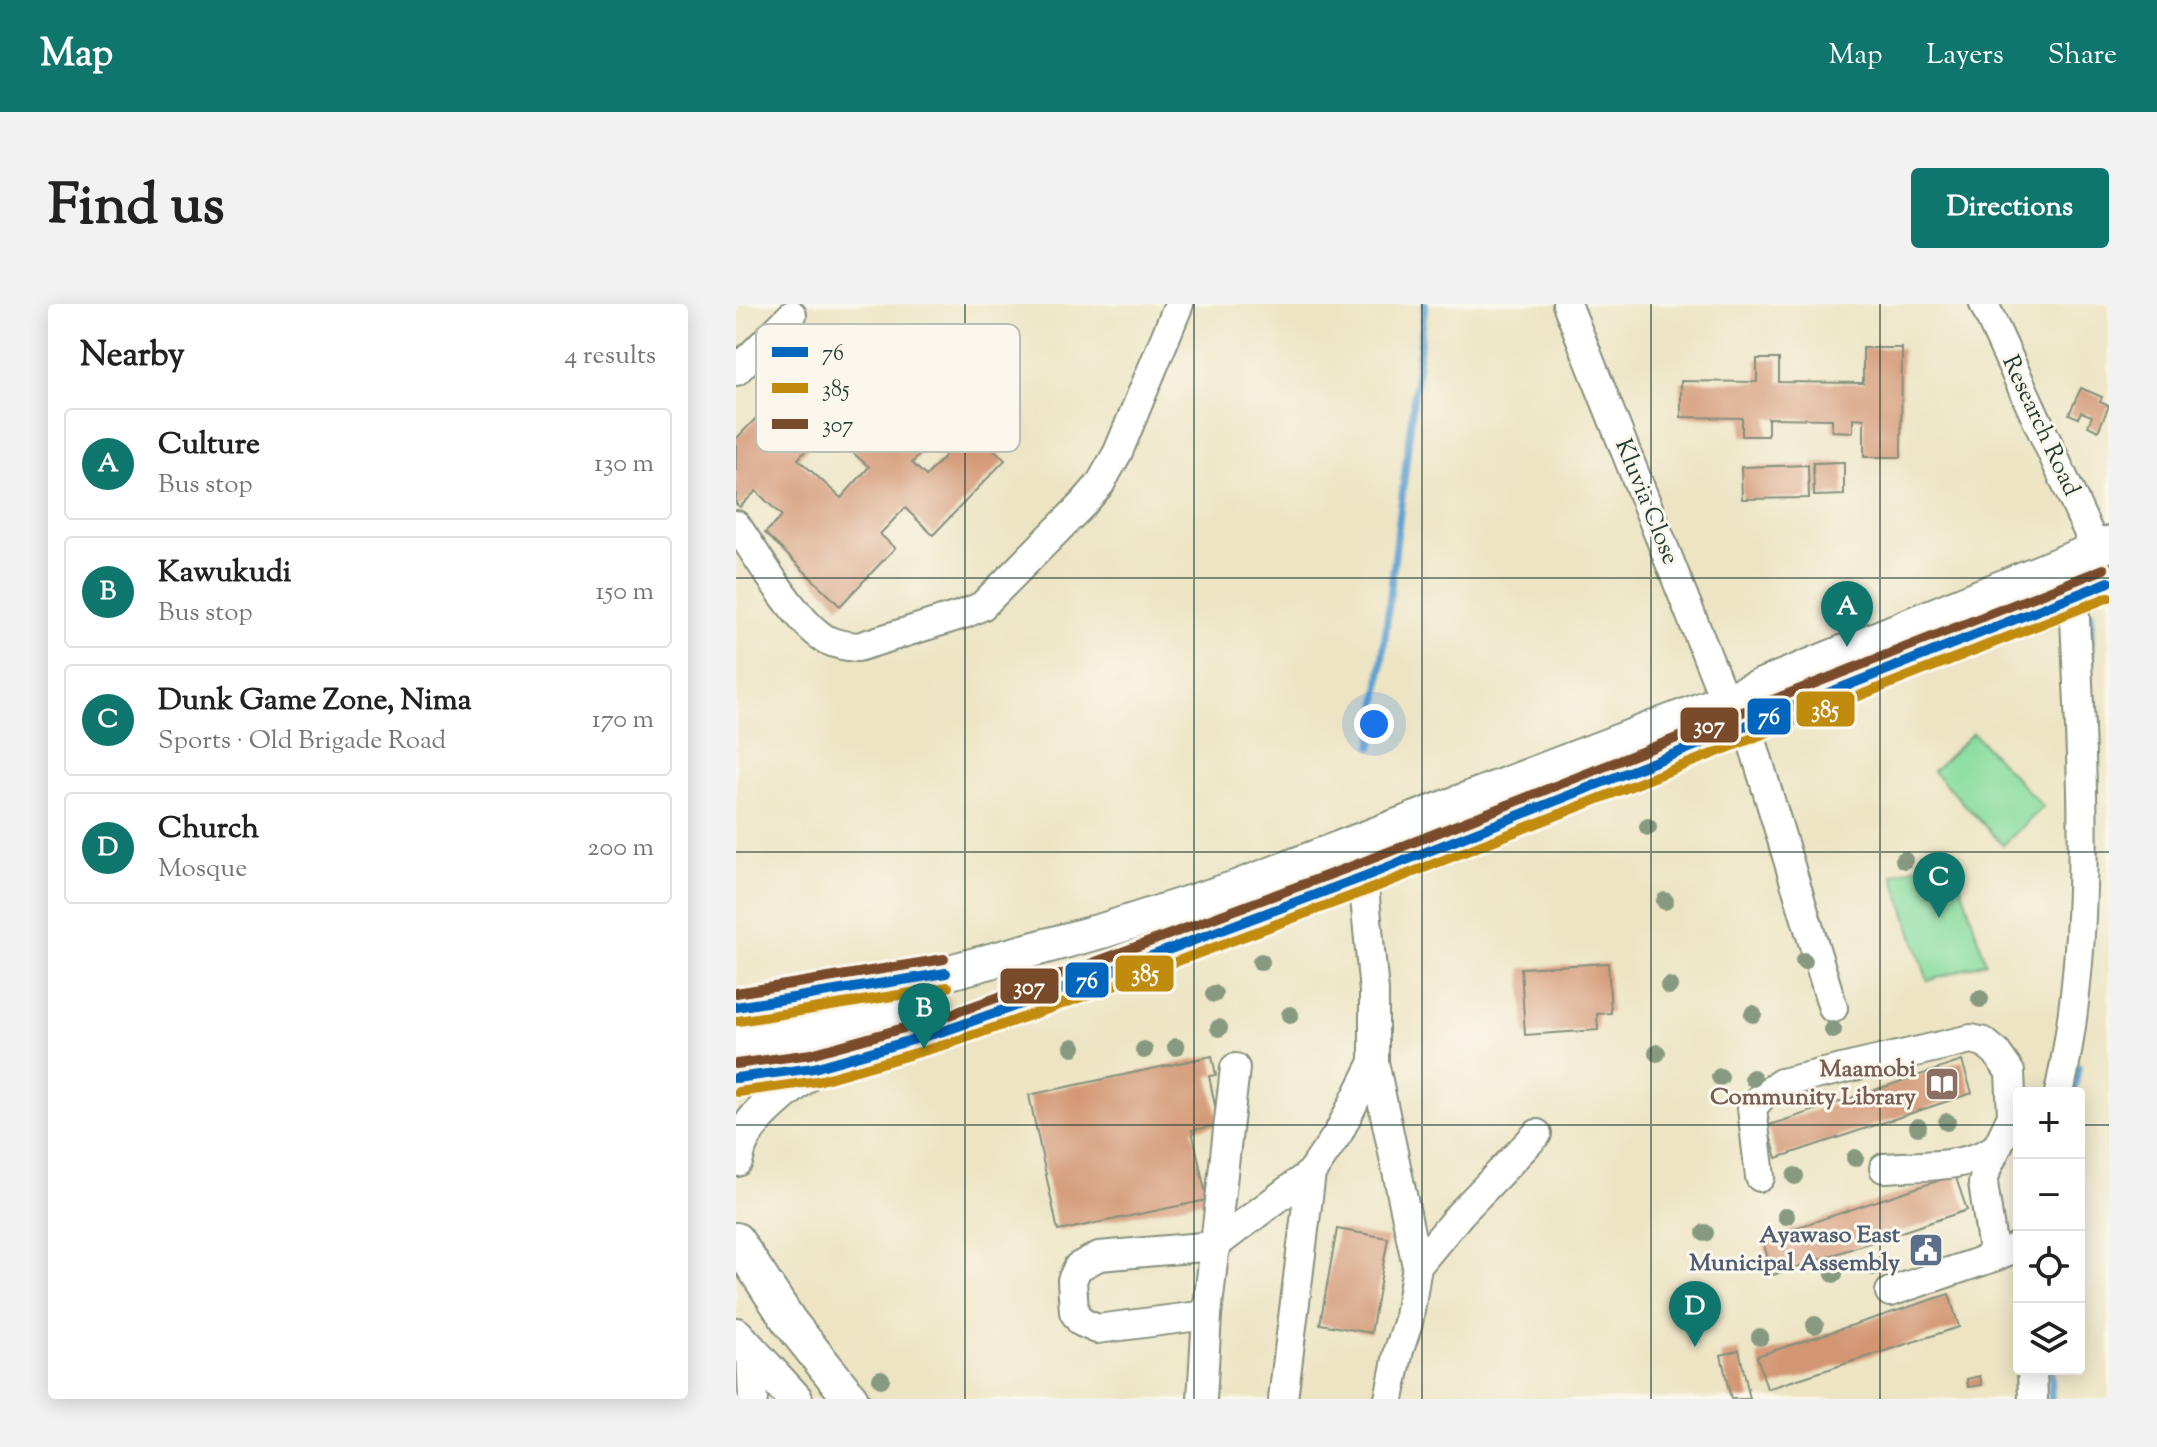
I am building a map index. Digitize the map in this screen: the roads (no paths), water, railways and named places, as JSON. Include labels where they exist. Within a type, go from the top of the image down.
[{"type":"main road","points":[[736,1078],[814,1068],[947,1030],[1363,877],[2103,546]]},
{"type":"main road","points":[[736,1007],[946,973],[1105,930],[1236,888],[2109,582]]},
{"type":"main road","points":[[736,1044],[791,1034],[894,1005],[946,973]]},
{"type":"main road","points":[[736,1159],[746,1132],[762,1113],[814,1068]]},
{"type":"main road","points":[[737,1233],[789,1321],[851,1399]]},
{"type":"main road","points":[[736,1284],[789,1321]]},
{"type":"main road","points":[[744,1344],[795,1399]]},
{"type":"street","points":[[736,525],[805,623],[825,639],[841,646],[858,647],[982,606],[1027,563],[1100,484],[1118,452],[1179,304]]},
{"type":"street","name":"Research Road","points":[[1984,304],[2103,546]]},
{"type":"street","name":"Kluvia Close","points":[[1574,306],[1736,712],[1833,1008]]},
{"type":"street","points":[[783,324],[792,315]]},
{"type":"street","points":[[736,371],[756,351]]},
{"type":"street","points":[[2060,1087],[2068,1055],[2081,935],[2082,783],[2074,596]]},
{"type":"street","points":[[1363,877],[1374,992],[1374,1062],[1417,1266],[1408,1323],[1389,1399]]},
{"type":"street","points":[[1760,1177],[1752,1108],[1762,1096],[1781,1083],[1971,1039],[1984,1042],[1996,1052],[2010,1072],[2013,1099]]},
{"type":"street","points":[[1207,1315],[1097,1329],[1081,1322],[1074,1312],[1072,1280],[1078,1267],[1099,1256],[1214,1246],[1311,1173],[1339,1132],[1374,1062]]},
{"type":"street","points":[[1202,1399],[1207,1315],[1235,1068]]},
{"type":"street","points":[[1890,1292],[2006,1251],[1983,1183],[1997,1147],[2013,1120]]},
{"type":"street","points":[[1417,1266],[1460,1214],[1537,1134]]},
{"type":"street","points":[[1884,1168],[1985,1156],[1997,1147]]},
{"type":"street","points":[[1283,1399],[1311,1173]]},
{"type":"street","points":[[744,1344],[753,1399]]},
{"type":"street","points":[[2032,1375],[2033,1399]]},
{"type":"waterway","points":[[1372,746],[1425,304]]},
{"type":"waterway","points":[[2091,613],[2091,664]]},
{"type":"waterway","points":[[2075,1087],[2078,1067]]},
{"type":"waterway","points":[[2051,1399],[2052,1375]]},
{"type":"place","name":"Culture","points":[[1847,647]]},
{"type":"place","name":"Dunk Game Zone, Nima","points":[[1939,918]]},
{"type":"place","name":"Kawukudi","points":[[924,1049]]},
{"type":"place","name":"Maamobi Community Library","points":[[1942,1084]]},
{"type":"place","name":"Ayawaso East Municipal Assembly","points":[[1926,1250]]},
{"type":"place","name":"Church","points":[[1695,1347]]}]
